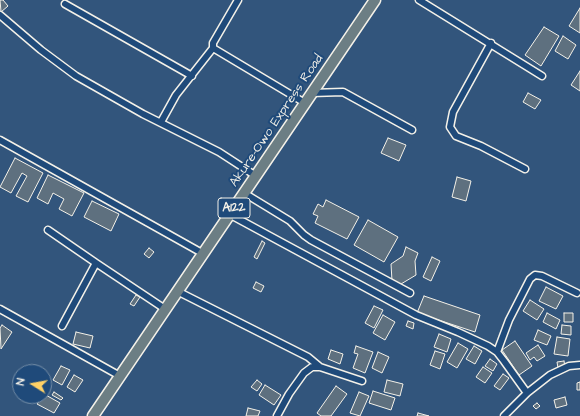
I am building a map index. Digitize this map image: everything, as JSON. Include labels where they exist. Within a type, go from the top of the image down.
[{"type":"highway","name":"Akure-Owo Express Road","points":[[93,416],[202,253],[375,0]]},
{"type":"street","points":[[160,122],[176,95],[213,48],[213,43],[238,0]]},
{"type":"street","points":[[419,0],[491,43],[542,76]]},
{"type":"street","points":[[65,4],[192,76]]},
{"type":"street","points":[[0,15],[41,50],[76,76],[219,152],[256,176]]},
{"type":"street","points":[[491,43],[453,112],[450,127],[456,136],[481,146],[524,169]]},
{"type":"street","points":[[213,48],[305,103]]},
{"type":"street","points":[[311,93],[343,92],[412,130]]},
{"type":"street","points":[[0,140],[202,253]]},
{"type":"street","points":[[244,193],[290,221],[311,240],[410,293]]},
{"type":"street","points":[[229,214],[416,316],[458,332],[497,352],[527,393]]},
{"type":"street","points":[[48,230],[165,309]]},
{"type":"street","points":[[62,326],[96,263]]},
{"type":"street","points":[[497,352],[509,320],[530,279],[535,275],[542,276],[577,293]]},
{"type":"street","points":[[177,291],[308,357],[320,367]]},
{"type":"street","points":[[0,309],[120,376]]},
{"type":"street","points":[[504,416],[527,393],[550,375],[569,366],[580,365]]},
{"type":"street","points":[[277,416],[286,399],[304,373],[312,367],[320,367],[362,381]]},
{"type":"building","points":[[0,0],[3,0],[8,6],[1,12]]},
{"type":"building","points":[[580,8],[580,33],[569,26]]},
{"type":"building","points":[[544,27],[559,36],[541,66],[525,55]]},
{"type":"building","points":[[563,36],[576,45],[568,59],[555,51]]},
{"type":"building","points":[[580,71],[580,91],[571,85]]},
{"type":"building","points":[[528,93],[541,100],[535,109],[523,102]]},
{"type":"building","points":[[388,138],[406,145],[399,161],[381,153]]},
{"type":"building","points":[[15,158],[43,173],[28,202],[16,196],[27,176],[22,173],[11,193],[0,187]]},
{"type":"building","points":[[48,175],[84,193],[72,216],[59,209],[64,199],[53,193],[48,204],[37,198]]},
{"type":"building","points":[[457,177],[471,181],[466,201],[452,197]]},
{"type":"building","points":[[326,200],[359,217],[347,239],[315,223],[318,216],[313,214],[318,204],[323,207]]},
{"type":"building","points":[[92,201],[119,214],[111,231],[84,217]]},
{"type":"building","points":[[368,220],[398,237],[384,262],[354,245]]},
{"type":"building","points":[[262,241],[265,243],[257,259],[254,257]]},
{"type":"building","points":[[406,247],[418,253],[415,261],[416,275],[401,284],[392,281],[391,264],[403,256]]},
{"type":"building","points":[[149,248],[154,252],[149,258],[144,254]]},
{"type":"building","points":[[432,257],[440,261],[431,281],[423,277]]},
{"type":"building","points":[[256,282],[264,286],[261,292],[253,288]]},
{"type":"building","points":[[546,287],[563,296],[556,309],[539,301]]},
{"type":"building","points":[[136,295],[140,297],[134,306],[130,304]]},
{"type":"building","points":[[424,296],[480,315],[475,332],[417,313]]},
{"type":"building","points":[[530,300],[544,309],[537,320],[523,311]]},
{"type":"building","points":[[374,306],[383,310],[374,328],[365,323]]},
{"type":"building","points":[[547,313],[560,320],[556,329],[543,322]]},
{"type":"building","points":[[564,313],[573,313],[573,322],[564,322]]},
{"type":"building","points":[[383,315],[395,322],[385,340],[373,333]]},
{"type":"building","points":[[408,321],[414,323],[413,329],[406,326]]},
{"type":"building","points":[[2,325],[12,332],[1,349],[0,328]]},
{"type":"building","points":[[562,325],[571,326],[571,335],[561,334]]},
{"type":"building","points":[[538,330],[551,336],[547,345],[534,340]]},
{"type":"building","points":[[76,332],[93,336],[90,348],[73,344]]},
{"type":"building","points":[[439,334],[451,339],[447,352],[434,347]]},
{"type":"building","points":[[557,337],[570,339],[568,356],[554,354]]},
{"type":"building","points":[[515,341],[532,366],[519,375],[502,350]]},
{"type":"building","points":[[458,343],[468,349],[457,368],[447,362]]},
{"type":"building","points":[[538,345],[545,356],[537,361],[534,357],[530,360],[526,353]]},
{"type":"building","points":[[356,346],[373,352],[365,373],[353,368],[358,354],[354,353]]},
{"type":"building","points":[[474,346],[482,351],[475,364],[466,359]]},
{"type":"building","points":[[331,350],[343,354],[340,364],[328,359]]},
{"type":"building","points":[[435,351],[445,354],[440,369],[430,365]]},
{"type":"building","points":[[378,352],[389,357],[382,373],[372,368]]},
{"type":"building","points":[[490,359],[497,364],[493,371],[485,366]]},
{"type":"building","points":[[564,361],[565,367],[558,368],[557,362]]},
{"type":"building","points":[[61,366],[70,370],[62,385],[53,380]]},
{"type":"building","points":[[483,367],[492,373],[485,383],[476,377]]},
{"type":"building","points":[[503,374],[509,378],[500,390],[494,386]]},
{"type":"building","points":[[74,375],[83,380],[75,392],[67,387]]},
{"type":"building","points":[[257,380],[262,384],[257,391],[251,387]]},
{"type":"building","points":[[387,380],[403,384],[400,396],[384,392]]},
{"type":"building","points":[[580,382],[580,390],[577,390],[577,383]]},
{"type":"building","points":[[265,385],[281,395],[274,405],[259,395]]},
{"type":"building","points":[[336,386],[347,394],[331,416],[321,416],[317,413]]},
{"type":"building","points":[[373,391],[395,398],[391,410],[369,403]]},
{"type":"building","points":[[54,392],[63,398],[61,400],[52,395]]},
{"type":"building","points":[[359,392],[369,396],[360,416],[350,413]]},
{"type":"building","points":[[565,397],[567,405],[556,408],[554,400]]},
{"type":"building","points":[[52,398],[60,403],[54,413],[37,404],[52,404]]},
{"type":"building","points":[[537,403],[540,406],[536,409],[533,406]]},
{"type":"building","points":[[248,408],[260,411],[258,416],[246,416]]},
{"type":"building","points":[[418,413],[429,416],[417,416]]}]
